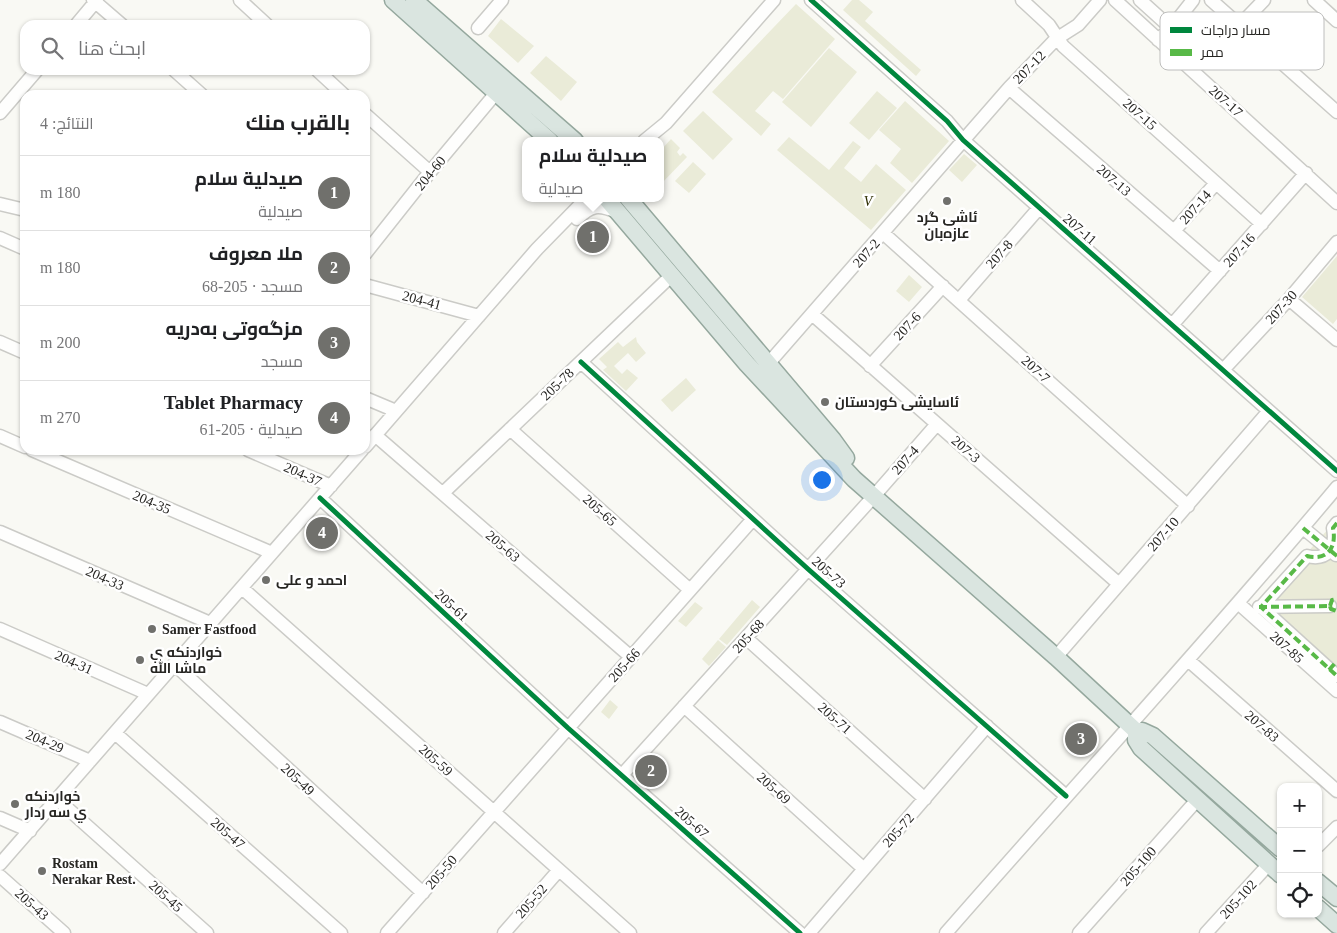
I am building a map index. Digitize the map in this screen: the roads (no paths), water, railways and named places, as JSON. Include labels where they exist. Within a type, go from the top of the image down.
[{"type":"main road","points":[[394,0],[546,137]]},
{"type":"main road","points":[[414,0],[570,137]]},
{"type":"main road","points":[[609,202],[777,398],[854,479],[1056,657],[1133,729],[1152,736],[1277,845]]},
{"type":"main road","points":[[631,202],[833,440],[874,496]]},
{"type":"main road","points":[[1133,729],[1136,740],[1141,748],[1275,870]]},
{"type":"main road","points":[[1322,912],[1337,925]]},
{"type":"street","points":[[240,0],[262,20]]},
{"type":"street","points":[[478,28],[502,0]]},
{"type":"street","points":[[649,137],[666,123],[774,0]]},
{"type":"street","name":"207-11","points":[[811,0],[947,121],[962,140],[1337,471]]},
{"type":"street","name":"207-15","points":[[1022,0],[1049,25],[1063,46],[1262,224]]},
{"type":"street","name":"207-12","points":[[962,140],[1057,38],[1078,25],[1100,0]]},
{"type":"street","name":"207-17","points":[[1114,0],[1158,40]]},
{"type":"street","points":[[1140,0],[1160,18]]},
{"type":"street","points":[[1184,12],[1193,0]]},
{"type":"street","points":[[1211,0],[1225,12]]},
{"type":"street","points":[[1252,12],[1264,0]]},
{"type":"street","points":[[1314,0],[1337,21]]},
{"type":"street","points":[[80,20],[95,1],[116,20]]},
{"type":"street","name":"207-17","points":[[1191,70],[1337,203]]},
{"type":"street","points":[[1290,70],[1337,112]]},
{"type":"street","points":[[0,112],[33,75]]},
{"type":"street","points":[[180,75],[196,90]]},
{"type":"street","points":[[322,75],[339,90]]},
{"type":"street","name":"207-13","points":[[1009,88],[1220,271]]},
{"type":"street","name":"204-60","points":[[370,242],[496,93]]},
{"type":"street","points":[[370,118],[430,172]]},
{"type":"street","points":[[659,137],[666,123]]},
{"type":"street","name":"207-2","points":[[768,364],[962,140]]},
{"type":"street","name":"207-16","points":[[1172,325],[1306,173]]},
{"type":"street","name":"207-14","points":[[1174,231],[1216,183]]},
{"type":"street","points":[[370,441],[531,257],[583,202]]},
{"type":"street","points":[[0,204],[20,209]]},
{"type":"street","points":[[531,257],[547,248],[587,210],[604,207],[617,212]]},
{"type":"street","name":"207-8","points":[[958,300],[1039,208]]},
{"type":"street","name":"207-7","points":[[883,233],[1188,506]]},
{"type":"street","points":[[0,238],[20,247]]},
{"type":"street","name":"207-30","points":[[1223,370],[1289,299],[1337,242]]},
{"type":"street","name":"205-78","points":[[443,493],[672,275]]},
{"type":"street","name":"204-41","points":[[370,286],[479,316]]},
{"type":"street","name":"207-6","points":[[870,366],[943,286]]},
{"type":"street","points":[[1289,299],[1336,338]]},
{"type":"street","name":"207-3","points":[[812,314],[1119,584]]},
{"type":"street","points":[[0,342],[20,351]]},
{"type":"street","name":"205-73","points":[[581,362],[808,569],[1066,796]]},
{"type":"street","points":[[370,400],[396,411]]},
{"type":"street","name":"207-10","points":[[1056,657],[1269,410]]},
{"type":"street","name":"207-4","points":[[874,496],[937,424]]},
{"type":"street","name":"205-65","points":[[510,429],[690,590]]},
{"type":"street","name":"205-63","points":[[375,435],[631,657]]},
{"type":"street","points":[[0,436],[20,445]]},
{"type":"street","name":"204-35","points":[[44,455],[272,553]]},
{"type":"street","name":"204-37","points":[[260,455],[331,486]]},
{"type":"street","points":[[0,864],[358,455]]},
{"type":"street","points":[[946,933],[1066,796],[1133,729],[1188,660],[1337,487]]},
{"type":"street","name":"205-68","points":[[622,775],[874,496]]},
{"type":"street","name":"205-61","points":[[320,498],[568,728]]},
{"type":"street","name":"205-66","points":[[494,812],[753,518]]},
{"type":"street","points":[[1334,554],[1336,538],[1333,528],[1337,523]]},
{"type":"street","points":[[1303,528],[1334,554]]},
{"type":"street","name":"204-33","points":[[0,532],[210,623]]},
{"type":"street","points":[[1260,607],[1306,556],[1320,557],[1334,554]]},
{"type":"street","name":"205-59","points":[[242,588],[630,933]]},
{"type":"street","name":"207-85","points":[[1238,603],[1337,691]]},
{"type":"street","points":[[1260,607],[1335,605]]},
{"type":"street","points":[[1260,607],[1334,669]]},
{"type":"street","name":"204-31","points":[[0,629],[148,694]]},
{"type":"street","name":"205-71","points":[[746,638],[924,799]]},
{"type":"street","name":"207-83","points":[[1188,660],[1337,791]]},
{"type":"street","name":"205-49","points":[[174,664],[423,893]]},
{"type":"street","name":"205-69","points":[[684,706],[864,870]]},
{"type":"street","name":"204-29","points":[[0,722],[90,761]]},
{"type":"street","name":"205-72","points":[[809,933],[987,726]]},
{"type":"street","name":"205-67","points":[[568,728],[800,933]]},
{"type":"street","name":"205-47","points":[[115,733],[341,933]]},
{"type":"street","name":"205-45","points":[[57,799],[207,933]]},
{"type":"street","name":"205-100","points":[[1079,933],[1197,800]]},
{"type":"street","name":"205-50","points":[[387,933],[494,812]]},
{"type":"street","points":[[0,818],[30,831]]},
{"type":"street","points":[[1322,842],[1337,827]]},
{"type":"street","name":"205-52","points":[[504,933],[559,870]]},
{"type":"street","name":"205-102","points":[[1206,933],[1275,870]]},
{"type":"street","name":"205-43","points":[[0,876],[64,933]]},
{"type":"place","name":"ئاشی گرد عازه‌بان","points":[[947,201]]},
{"type":"place","name":"صیدلیة سلام","points":[[593,237]]},
{"type":"place","name":"ئاسایشی كوردستان","points":[[825,402]]},
{"type":"place","name":"Tablet Pharmacy","points":[[322,533]]},
{"type":"place","name":"احمد و علی","points":[[266,580]]},
{"type":"place","name":"Samer Fastfood","points":[[152,629]]},
{"type":"place","name":"خواردنكه ي ماشا الله","points":[[140,660]]},
{"type":"place","name":"مزگه‌وتی به‌دریه","points":[[1081,739]]},
{"type":"place","name":"ملا معروف","points":[[651,771]]},
{"type":"place","name":"خواردنكه ي سه ردار","points":[[15,804]]},
{"type":"place","name":"Rostam Nerakar Rest.","points":[[42,871]]},
{"type":"park label","name":"V","points":[[868,201]]}]
